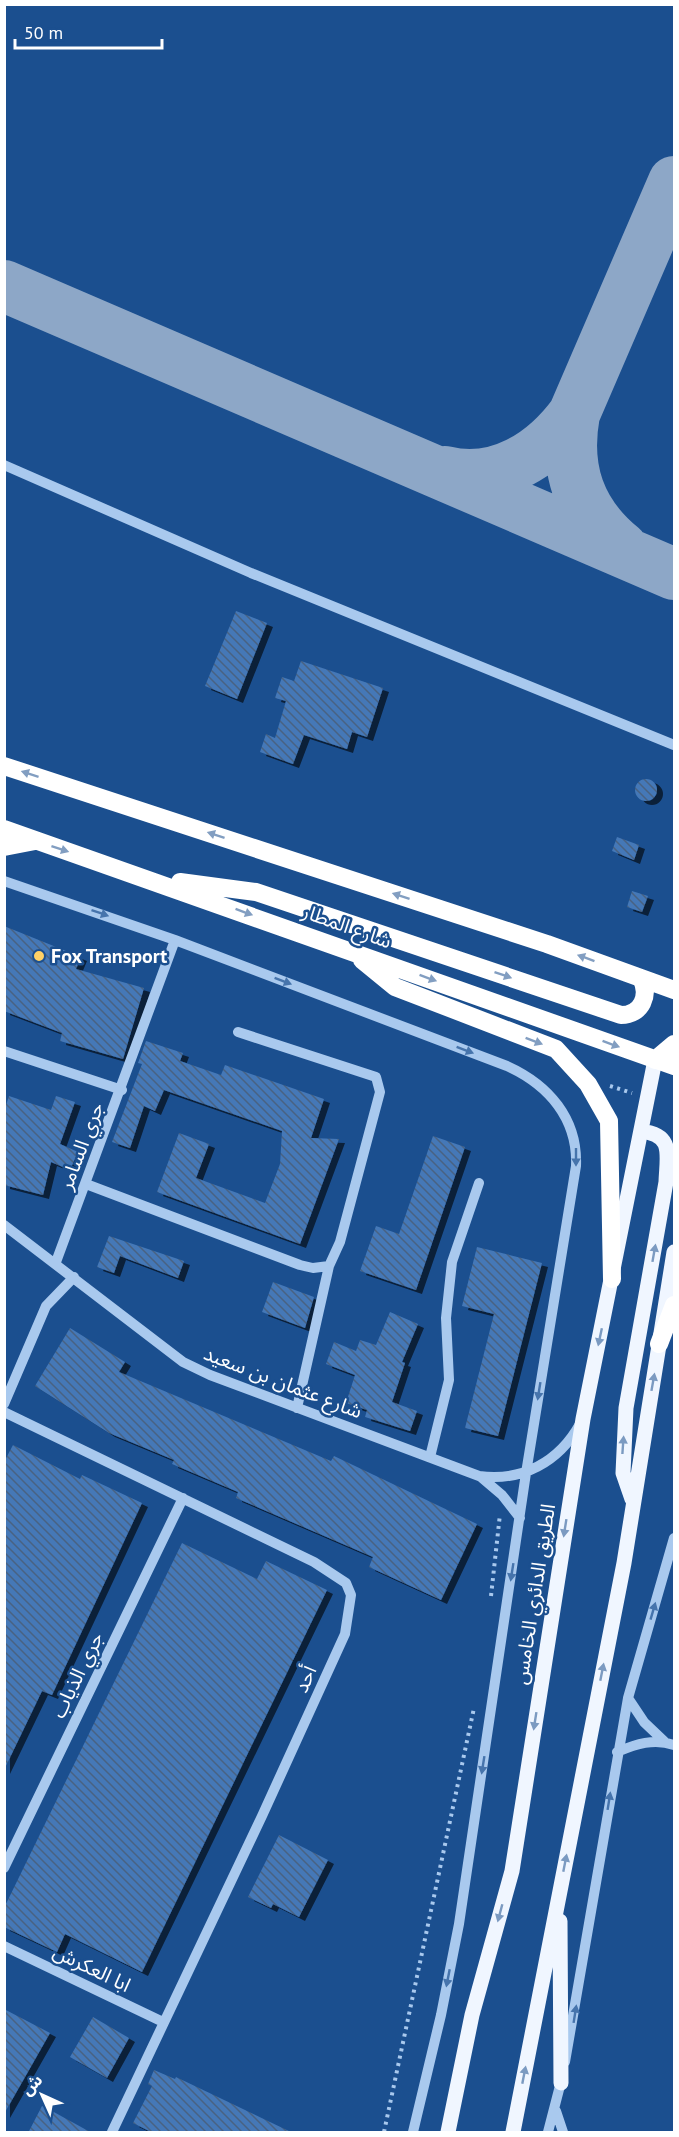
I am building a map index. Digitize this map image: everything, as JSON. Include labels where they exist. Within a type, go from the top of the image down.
[{"type":"highway","points":[[4,766],[547,944],[675,990]]},
{"type":"highway","name":"شارع المطار","points":[[4,829],[675,1066]]},
{"type":"highway","points":[[4,848],[35,841]]},
{"type":"highway","points":[[144,877],[256,892],[621,1015],[635,1011],[644,1000],[645,987],[641,978]]},
{"type":"highway","points":[[351,951],[395,987],[556,1049],[588,1084],[609,1121],[612,1279]]},
{"type":"highway","points":[[655,1060],[675,1044]]},
{"type":"highway","points":[[659,1344],[675,1305]]},
{"type":"main road","name":"الطريق الدائري الخامس","points":[[448,2133],[472,2014],[512,1871],[583,1419],[655,1060]]},
{"type":"main road","points":[[633,1502],[623,1473],[626,1408],[666,1182],[667,1149],[664,1138],[657,1133],[641,1131]]},
{"type":"main road","points":[[513,2133],[624,1563],[675,1252]]},
{"type":"main road","points":[[558,1899],[562,1960],[559,2018],[561,2083]]},
{"type":"street","points":[[4,465],[251,573],[675,745]]},
{"type":"street","points":[[4,881],[175,940],[122,1090]]},
{"type":"street","name":"الطريق الدائري الخامس","points":[[175,940],[507,1066],[535,1081],[557,1104],[571,1126],[577,1153],[526,1473],[459,1924],[413,2133]]},
{"type":"street","points":[[238,1032],[376,1077],[380,1092],[340,1242],[329,1266],[297,1408]]},
{"type":"street","name":"جري السامر","points":[[4,1050],[122,1090],[56,1262]]},
{"type":"street","points":[[430,1458],[449,1380],[446,1318],[452,1262],[479,1183]]},
{"type":"street","points":[[86,1184],[300,1264],[313,1268],[329,1266]]},
{"type":"street","name":"شارع عثمان بن سعيد","points":[[4,1225],[56,1262],[183,1362],[210,1375],[479,1476],[503,1478],[526,1473],[560,1452],[583,1419]]},
{"type":"street","points":[[4,1404],[46,1306],[74,1277]]},
{"type":"street","name":"أحد","points":[[4,1412],[322,1567],[346,1583],[351,1595],[345,1634],[112,2133]]},
{"type":"street","name":"شارع عثمان بن سعيد","points":[[479,1476],[502,1495],[520,1518]]},
{"type":"street","name":"جري الذياب","points":[[4,1868],[183,1498]]},
{"type":"street","points":[[549,2133],[573,2025],[617,1752],[628,1698],[675,1538]]},
{"type":"street","points":[[628,1698],[644,1722],[669,1743]]},
{"type":"street","points":[[617,1752],[640,1743],[669,1743]]},
{"type":"street","name":"ابا العكرش","points":[[4,1946],[163,2022]]},
{"type":"street","points":[[555,2110],[563,2133]]},
{"type":"path","points":[[489,1607],[502,1495]]},
{"type":"path","points":[[384,2133],[474,1707]]},
{"type":"building","points":[[236,611],[267,623],[237,699],[205,686]]},
{"type":"building","points":[[301,661],[383,688],[367,737],[352,732],[347,749],[304,735],[293,764],[260,752],[266,734],[275,738],[286,701],[275,698],[282,677],[294,681]]},
{"type":"building","points":[[646,779],[654,782],[657,790],[654,798],[646,801],[638,798],[635,790],[638,782]]},
{"type":"building","points":[[617,837],[639,845],[634,860],[612,851]]},
{"type":"building","points":[[632,891],[648,896],[642,912],[627,907]]},
{"type":"building","points":[[4,926],[81,957],[76,969],[144,988],[123,1059],[60,1041],[62,1033],[4,1011]]},
{"type":"building","points":[[146,1041],[183,1053],[180,1061],[221,1075],[225,1065],[324,1099],[311,1138],[339,1139],[300,1244],[157,1192],[179,1133],[209,1144],[196,1178],[265,1203],[280,1164],[282,1131],[164,1090],[155,1111],[144,1106],[130,1148],[112,1142],[142,1064],[138,1063]]},
{"type":"building","points":[[9,1096],[51,1110],[56,1096],[75,1102],[60,1144],[78,1152],[70,1170],[51,1162],[43,1195],[4,1185],[4,1111]]},
{"type":"building","points":[[433,1136],[465,1147],[416,1290],[360,1271],[376,1226],[399,1234]]},
{"type":"building","points":[[109,1236],[184,1261],[178,1278],[120,1256],[114,1273],[97,1267]]},
{"type":"building","points":[[477,1247],[542,1263],[498,1436],[465,1428],[494,1314],[462,1306]]},
{"type":"building","points":[[273,1282],[314,1297],[305,1328],[262,1312]]},
{"type":"building","points":[[390,1312],[418,1324],[402,1362],[405,1363],[392,1402],[417,1411],[410,1431],[365,1417],[367,1410],[346,1403],[355,1375],[326,1364],[334,1342],[356,1351],[360,1340],[376,1345]]},
{"type":"building","points":[[70,1328],[125,1362],[119,1372],[331,1461],[334,1456],[477,1524],[441,1600],[369,1567],[373,1557],[236,1498],[238,1492],[172,1464],[174,1460],[109,1433],[35,1386]]},
{"type":"building","points":[[13,1445],[80,1479],[82,1475],[142,1503],[52,1695],[42,1691],[4,1770],[4,1462]]},
{"type":"building","points":[[182,1543],[257,1579],[266,1561],[327,1590],[142,1972],[65,1934],[57,1952],[4,1927],[4,1908]]},
{"type":"building","points":[[279,1835],[328,1860],[299,1917],[273,1904],[271,1908],[248,1897]]},
{"type":"building","points":[[4,2009],[50,2033],[4,2114]]},
{"type":"building","points":[[93,2017],[129,2038],[107,2078],[70,2057]]},
{"type":"building","points":[[154,2070],[175,2079],[176,2077],[293,2133],[153,2133],[133,2123],[152,2086],[148,2084]]},
{"type":"building","points":[[42,2106],[52,2111],[92,2133],[28,2133]]},
{"type":"taxiway","points":[[445,472],[464,475],[483,474],[518,463],[534,454],[548,442],[574,414],[674,182]]},
{"type":"taxiway","points":[[4,286],[674,574]]},
{"type":"taxiway","points":[[574,414],[571,453],[578,488],[595,520],[622,548]]},
{"type":"place","name":"Fox Transport","points":[[39,956]]}]
